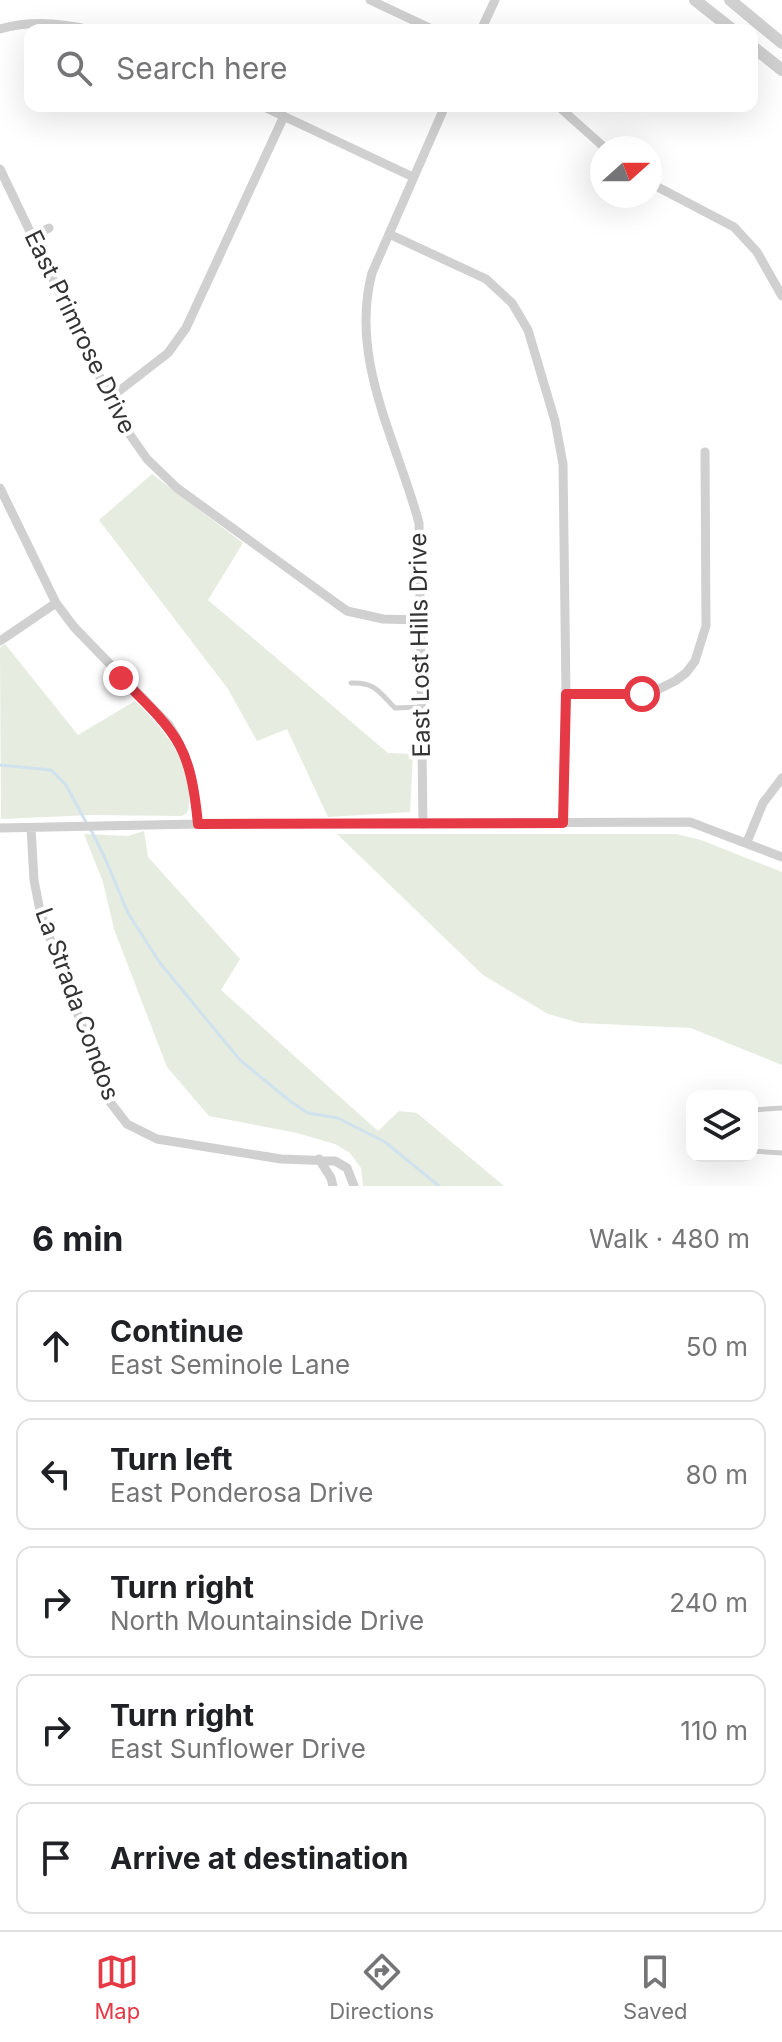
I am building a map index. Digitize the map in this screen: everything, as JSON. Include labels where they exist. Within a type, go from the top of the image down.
[{"type":"street","points":[[370,0],[421,24]]},
{"type":"street","points":[[484,24],[495,0]]},
{"type":"street","points":[[695,0],[725,24]]},
{"type":"street","points":[[730,0],[782,43]]},
{"type":"street","points":[[0,29],[24,25]]},
{"type":"street","points":[[758,51],[782,70]]},
{"type":"street","points":[[275,112],[413,177]]},
{"type":"street","name":"East Lost Hills Drive","points":[[423,824],[419,523],[374,382],[364,325],[365,298],[372,273],[442,112]]},
{"type":"street","points":[[565,112],[592,136]]},
{"type":"street","points":[[110,398],[168,353],[186,328],[284,116]]},
{"type":"street","name":"East Primrose Drive","points":[[0,169],[110,398],[147,459],[177,488],[347,611],[383,619],[420,620]]},
{"type":"street","points":[[662,189],[734,227],[757,252],[782,296]]},
{"type":"street","points":[[33,236],[49,228]]},
{"type":"street","points":[[389,234],[486,279],[512,303],[528,330],[555,421],[563,464],[566,694],[563,823]]},
{"type":"street","points":[[566,694],[642,694],[675,681],[695,661],[706,626],[705,452]]},
{"type":"street","points":[[0,488],[56,603],[74,627],[169,725],[179,741],[194,787],[198,824]]},
{"type":"street","points":[[0,641],[56,603]]},
{"type":"street","points":[[747,842],[763,803],[782,778]]},
{"type":"street","points":[[0,828],[690,822],[782,857]]},
{"type":"street","name":"La Strada Condos","points":[[31,828],[34,880],[44,927],[110,1102],[127,1124],[157,1139],[281,1159],[319,1159]]},
{"type":"street","points":[[319,1159],[333,1186]]},
{"type":"street","points":[[319,1159],[335,1161],[347,1168],[354,1186]]},
{"type":"lane","points":[[351,683],[367,682],[395,708],[421,707]]},
{"type":"lane","points":[[758,1110],[782,1108]]},
{"type":"lane","points":[[758,1151],[782,1153]]},
{"type":"shaded area","points":[[152,474],[243,543],[208,600],[388,753],[413,754],[410,812],[328,817],[287,729],[257,741],[228,689],[99,520]]},
{"type":"shaded area","points":[[5,644],[78,735],[135,701],[160,728],[179,757],[188,789],[187,813],[182,816],[92,815],[1,819],[0,648]]},
{"type":"shaded area","points":[[144,831],[148,857],[240,959],[221,990],[378,1131],[399,1111],[417,1113],[504,1186],[363,1186],[361,1168],[350,1153],[335,1144],[297,1133],[209,1116],[167,1067],[114,929],[103,882],[84,834],[128,836]]},
{"type":"shaded area","points":[[337,834],[676,834],[701,840],[782,872],[782,1065],[691,1028],[580,1023],[548,1014],[483,975]]},
{"type":"waterway","points":[[0,765],[51,770],[66,785],[87,824]]},
{"type":"waterway","points":[[91,830],[128,913],[160,963],[240,1060],[308,1113],[338,1118],[385,1142],[439,1186]]},
{"type":"route","points":[[121,678],[169,725],[179,741],[194,787],[198,824],[563,823],[566,694],[642,694]]}]
